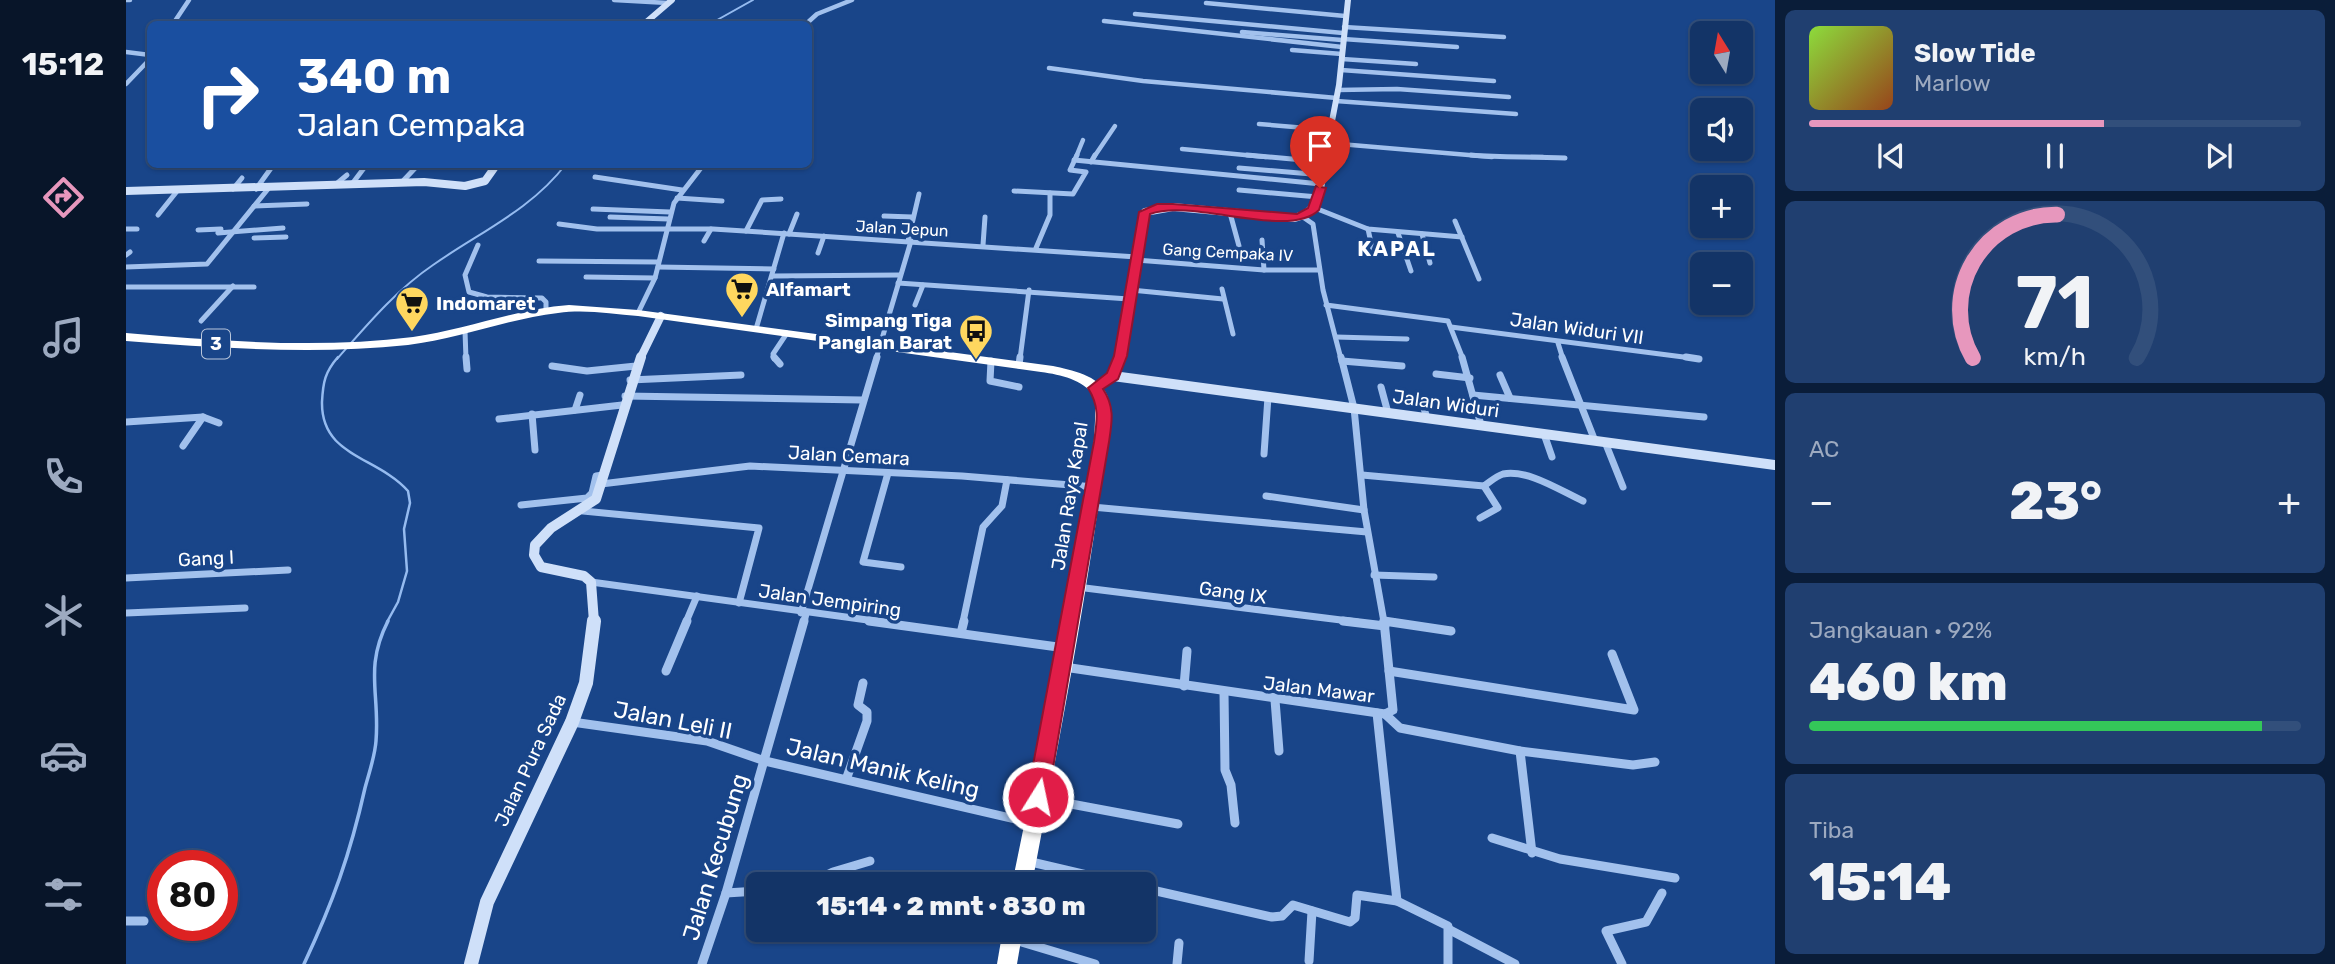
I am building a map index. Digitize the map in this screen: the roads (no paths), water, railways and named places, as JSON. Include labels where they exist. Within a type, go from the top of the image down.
[{"type":"highway","name":"3","points":[[126,337],[224,344],[371,343],[423,339],[546,311],[580,308],[638,313],[1020,365],[1073,375],[1095,388]]},
{"type":"highway","name":"Jalan Raya Kapal","points":[[1024,872],[1095,487],[1105,411],[1104,401],[1095,388]]},
{"type":"highway","points":[[1007,964],[1011,942]]},
{"type":"street","points":[[175,21],[189,0]]},
{"type":"street","points":[[809,21],[817,14],[852,0]]},
{"type":"street","points":[[1303,217],[1313,210],[1321,184],[1341,70],[1348,0]]},
{"type":"street","points":[[614,1],[670,2]]},
{"type":"street","points":[[648,21],[670,2]]},
{"type":"street","points":[[1206,3],[1345,16]]},
{"type":"street","points":[[1135,15],[1343,41]]},
{"type":"street","points":[[1193,15],[1343,41],[1416,64]]},
{"type":"street","points":[[1104,21],[1343,41],[1457,47]]},
{"type":"street","points":[[1203,29],[1343,41]]},
{"type":"street","points":[[1292,50],[1343,41],[1488,34],[1504,37]]},
{"type":"street","points":[[126,52],[147,56]]},
{"type":"street","points":[[126,84],[147,60]]},
{"type":"street","points":[[1049,68],[1143,81],[1337,96],[1516,114]]},
{"type":"street","points":[[1341,70],[1494,81]]},
{"type":"street","points":[[1337,96],[1397,89],[1509,97]]},
{"type":"street","points":[[1259,124],[1330,130]]},
{"type":"street","points":[[1091,162],[1104,138],[1115,126]]},
{"type":"street","points":[[1014,191],[1073,194],[1086,172],[1070,170],[1083,140]]},
{"type":"street","points":[[1328,144],[1521,159],[1534,156],[1564,158]]},
{"type":"street","points":[[1182,149],[1324,168]]},
{"type":"street","points":[[1074,160],[1321,184]]},
{"type":"street","points":[[1271,162],[1324,168]]},
{"type":"street","points":[[1239,167],[1324,168]]},
{"type":"street","points":[[256,189],[271,168]]},
{"type":"street","points":[[352,184],[364,168]]},
{"type":"street","points":[[402,182],[415,168]]},
{"type":"street","points":[[126,191],[233,190],[402,182],[439,182],[460,186],[485,181],[494,168]]},
{"type":"street","points":[[638,313],[655,278],[669,216],[682,190],[701,168]]},
{"type":"street","points":[[335,185],[347,175]]},
{"type":"street","points":[[595,177],[682,190]]},
{"type":"street","points":[[233,190],[242,178]]},
{"type":"street","points":[[126,267],[207,264],[268,188]]},
{"type":"street","points":[[158,215],[178,190]]},
{"type":"street","points":[[1239,190],[1318,197]]},
{"type":"street","points":[[1036,248],[1050,215],[1050,193]]},
{"type":"street","name":"Jalan Kecubung","points":[[702,964],[765,761],[862,400],[898,283],[919,194]]},
{"type":"street","points":[[677,198],[722,201]]},
{"type":"street","points":[[746,231],[762,200],[781,199]]},
{"type":"street","points":[[254,206],[307,205]]},
{"type":"street","points":[[1095,388],[1113,376],[1121,356],[1143,216],[1147,210],[1173,207],[1303,217],[1313,224]]},
{"type":"street","points":[[593,209],[669,216]]},
{"type":"street","points":[[1313,210],[1368,229],[1462,237]]},
{"type":"street","name":"Jalan Mawar","points":[[1062,667],[1275,700],[1381,713],[1393,710],[1384,623],[1364,510],[1354,408],[1326,305],[1319,270],[1313,210]]},
{"type":"street","points":[[1230,213],[1239,246]]},
{"type":"street","points":[[756,329],[787,233],[797,214]]},
{"type":"street","points":[[610,218],[669,216]]},
{"type":"street","points":[[884,216],[912,217]]},
{"type":"street","points":[[984,245],[985,217]]},
{"type":"street","points":[[1455,221],[1479,279]]},
{"type":"street","name":"Jalan Jepun","points":[[559,224],[586,229],[666,227],[1036,248],[1136,259]]},
{"type":"street","points":[[198,230],[232,232],[283,228]]},
{"type":"street","points":[[126,229],[137,229]]},
{"type":"street","points":[[704,241],[711,229]]},
{"type":"street","points":[[1368,229],[1373,252]]},
{"type":"street","points":[[248,247],[260,230]]},
{"type":"street","points":[[1398,233],[1411,271]]},
{"type":"street","points":[[1422,234],[1430,262]]},
{"type":"street","points":[[818,253],[824,236]]},
{"type":"street","points":[[254,238],[286,237]]},
{"type":"street","points":[[1262,240],[1264,270]]},
{"type":"street","points":[[478,245],[465,274],[464,282],[469,292],[487,297],[542,299],[546,302],[546,311]]},
{"type":"street","name":"Gang Cempaka IV","points":[[1136,259],[1264,270],[1319,270]]},
{"type":"street","points":[[539,261],[658,264],[773,273],[900,275]]},
{"type":"street","points":[[586,277],[655,278]]},
{"type":"street","points":[[898,283],[1223,299]]},
{"type":"street","points":[[915,305],[923,285]]},
{"type":"street","points":[[201,321],[233,286]]},
{"type":"street","points":[[126,287],[254,287]]},
{"type":"street","points":[[1222,289],[1233,334]]},
{"type":"street","points":[[1020,365],[1029,290]]},
{"type":"street","name":"Jalan Widuri VII","points":[[1326,305],[1446,320],[1451,327],[1558,343],[1699,359]]},
{"type":"street","points":[[591,582],[584,576],[541,567],[534,555],[534,544],[541,534],[583,511],[596,499],[630,380],[661,316]]},
{"type":"street","points":[[1451,327],[1470,378],[1481,425]]},
{"type":"street","points":[[465,331],[467,369]]},
{"type":"street","points":[[779,364],[774,360],[773,354],[788,333]]},
{"type":"street","points":[[1336,337],[1407,339]]},
{"type":"street","points":[[1558,343],[1567,375],[1623,487]]},
{"type":"street","points":[[991,361],[990,381],[1019,387]]},
{"type":"street","points":[[1342,361],[1402,366]]},
{"type":"street","points":[[552,366],[587,371],[636,366]]},
{"type":"street","points":[[1436,374],[1470,378]]},
{"type":"street","points":[[630,380],[741,375]]},
{"type":"street","points":[[1500,375],[1510,398]]},
{"type":"street","name":"Jalan Widuri","points":[[1113,376],[1775,465]]},
{"type":"street","points":[[1381,387],[1388,413]]},
{"type":"street","points":[[575,410],[580,395]]},
{"type":"street","points":[[1474,395],[1704,417]]},
{"type":"street","points":[[499,419],[575,410],[623,400],[781,397],[862,400]]},
{"type":"street","points":[[1264,454],[1268,397]]},
{"type":"street","points":[[1421,399],[1427,418]]},
{"type":"street","points":[[532,414],[535,450]]},
{"type":"street","points":[[126,422],[203,417],[219,423]]},
{"type":"street","points":[[183,446],[203,417]]},
{"type":"street","points":[[1544,434],[1552,457]]},
{"type":"street","name":"Jalan Cemara","points":[[602,480],[739,466],[1095,487]]},
{"type":"street","points":[[888,473],[863,562],[901,567]]},
{"type":"street","points":[[1362,475],[1484,486],[1501,475],[1511,474],[1534,480],[1583,501]]},
{"type":"street","points":[[521,505],[587,498],[592,493],[596,476],[602,480]]},
{"type":"street","points":[[961,633],[983,527],[1002,506],[1007,480]]},
{"type":"street","points":[[1480,518],[1498,508],[1484,486]]},
{"type":"street","points":[[1266,496],[1364,510]]},
{"type":"street","points":[[1092,507],[1187,518],[1367,532]]},
{"type":"street","points":[[583,511],[760,528],[739,603]]},
{"type":"street","name":"Gang I","points":[[126,578],[288,570]]},
{"type":"street","points":[[1374,575],[1434,577]]},
{"type":"street","name":"Jalan Jempiring","points":[[591,582],[803,614],[1065,648]]},
{"type":"street","name":"Jalan Pura Sada","points":[[471,964],[487,902],[572,722],[591,656],[595,615],[591,582]]},
{"type":"street","name":"Gang IX","points":[[1077,587],[1451,631]]},
{"type":"street","points":[[666,671],[697,596]]},
{"type":"street","points":[[126,613],[245,608]]},
{"type":"street","points":[[1184,686],[1187,651]]},
{"type":"street","points":[[1389,671],[1634,710],[1612,654]]},
{"type":"street","points":[[846,778],[869,714],[858,705],[863,683]]},
{"type":"street","points":[[1224,692],[1225,770],[1232,788],[1235,823]]},
{"type":"street","points":[[1275,700],[1279,751]]},
{"type":"street","points":[[1381,713],[1395,726],[1520,751],[1639,766],[1655,761]]},
{"type":"street","points":[[1381,713],[1397,901]]},
{"type":"street","name":"Jalan Leli II","points":[[572,722],[707,741],[765,761]]},
{"type":"street","points":[[1520,751],[1532,853]]},
{"type":"street","name":"Jalan Manik Keling","points":[[765,761],[1033,823]]},
{"type":"street","points":[[1038,797],[1178,824]]},
{"type":"street","points":[[1492,838],[1532,853],[1675,878]]},
{"type":"street","points":[[833,872],[870,861]]},
{"type":"street","points":[[1026,861],[1073,872]]},
{"type":"street","points":[[1156,891],[1272,916],[1282,916],[1293,905],[1353,921],[1357,895],[1397,901],[1426,913],[1515,964]]},
{"type":"street","points":[[726,893],[746,892]]},
{"type":"street","points":[[1622,964],[1605,931],[1646,922],[1662,893]]},
{"type":"street","points":[[1309,961],[1311,911]]},
{"type":"street","points":[[126,921],[144,920]]},
{"type":"street","points":[[1447,926],[1448,964]]},
{"type":"street","points":[[1034,942],[1095,964]]},
{"type":"street","points":[[1177,964],[1179,943]]},
{"type":"waterway","points":[[715,21],[753,0]]},
{"type":"waterway","points":[[337,359],[406,286],[537,195],[562,168]]},
{"type":"waterway","points":[[338,357],[327,373],[322,395],[324,420],[331,434],[353,454],[395,479],[408,491],[410,503],[404,529],[407,571],[398,602],[387,622]]},
{"type":"waterway","points":[[304,964],[340,878],[373,759],[377,724],[375,667],[381,638],[388,621]]},
{"type":"place","name":"Alfamart","points":[[742,319]]},
{"type":"place","name":"Indomaret","points":[[412,333]]},
{"type":"place","name":"Simpang Tiga Panglan Barat","points":[[976,361]]},
{"type":"district","name":"KAPAL","points":[[1397,249]]}]
